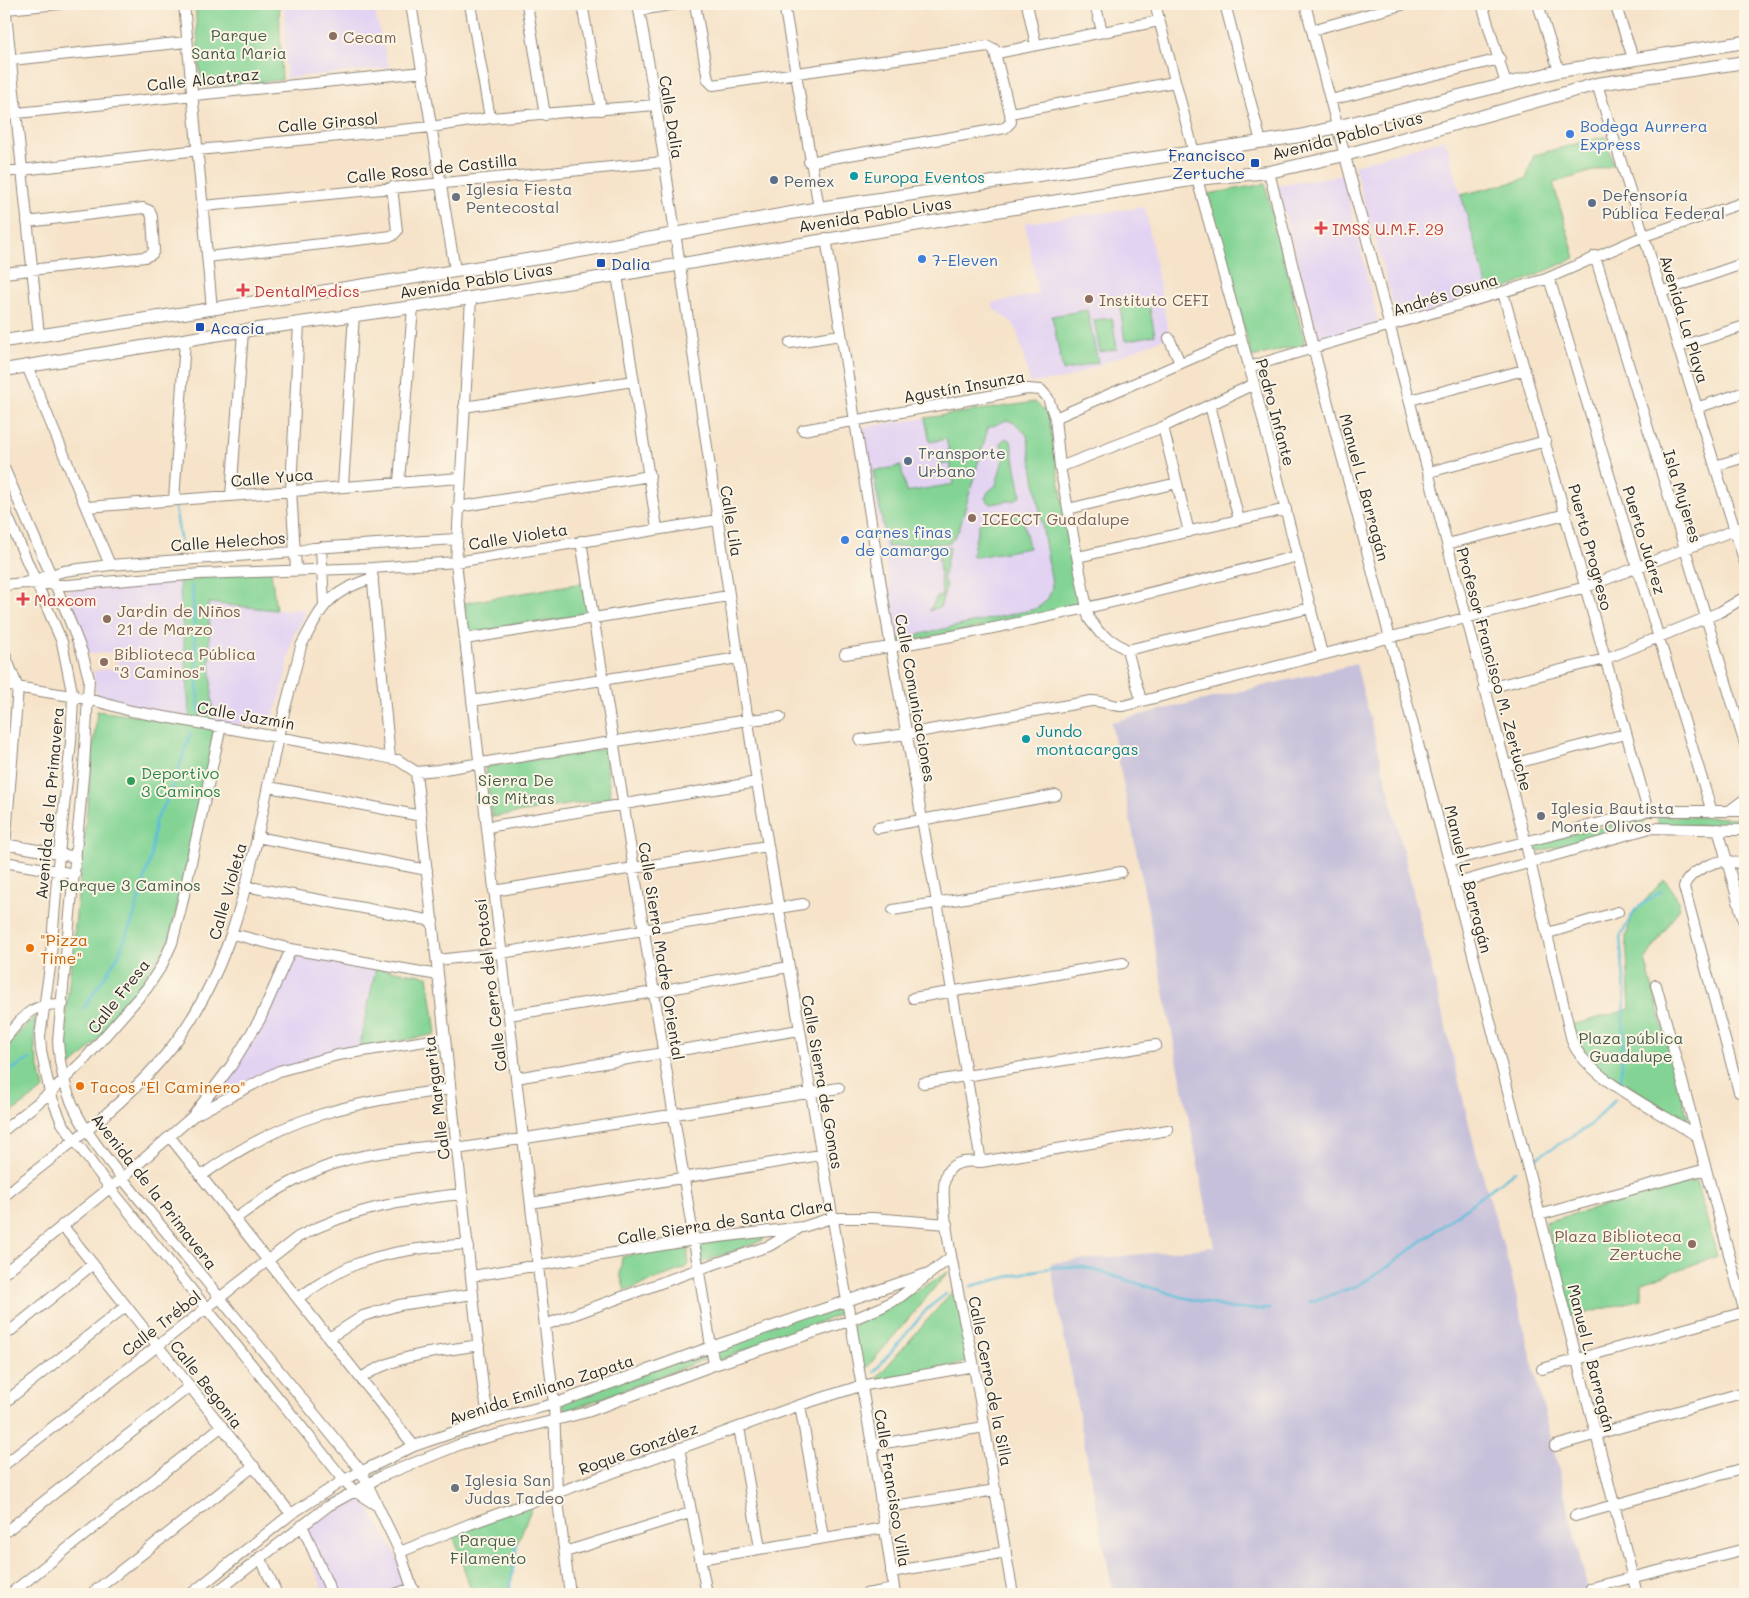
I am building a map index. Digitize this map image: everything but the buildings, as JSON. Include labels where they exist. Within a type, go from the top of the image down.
[{"type":"main road","name":"Avenida Pablo Livas","points":[[4,341],[552,256],[819,208],[1261,142],[1338,127],[1559,71],[1745,42]]},
{"type":"main road","name":"Avenida Pablo Livas","points":[[4,370],[243,331],[618,275],[826,238],[1196,179],[1269,172],[1345,155],[1597,84],[1745,62]]},
{"type":"street","points":[[39,335],[5,6],[59,4]]},
{"type":"street","points":[[184,4],[212,309]]},
{"type":"street","points":[[412,4],[455,270]]},
{"type":"street","points":[[470,4],[490,118]]},
{"type":"street","points":[[527,4],[545,115]]},
{"type":"street","points":[[582,4],[601,110]]},
{"type":"street","points":[[639,7],[676,4]]},
{"type":"street","points":[[695,4],[708,80],[711,84],[720,85],[795,72],[1036,45],[1159,21]]},
{"type":"street","points":[[784,4],[819,208]]},
{"type":"street","points":[[1027,4],[1036,45]]},
{"type":"street","points":[[1095,4],[1102,31]]},
{"type":"street","points":[[1155,4],[1194,153]]},
{"type":"street","points":[[1225,4],[1261,142]]},
{"type":"street","name":"Profesor Francisco M. Zertuche","points":[[1305,4],[1429,472],[1465,618],[1525,840],[1572,1041],[1579,1054],[1598,1074],[1697,1136]]},
{"type":"street","points":[[1312,30],[1405,4]]},
{"type":"street","points":[[1482,4],[1506,84]]},
{"type":"street","points":[[1538,4],[1559,71]]},
{"type":"street","points":[[1615,4],[1633,58]]},
{"type":"street","name":"Calle Dalia","points":[[639,7],[656,105],[678,263]]},
{"type":"street","points":[[12,60],[187,42]]},
{"type":"street","points":[[810,162],[1005,128],[1010,122],[1010,113],[994,49]]},
{"type":"street","points":[[1330,100],[1500,59]]},
{"type":"street","name":"Calle Alcatraz","points":[[17,114],[422,72]]},
{"type":"street","points":[[1010,113],[1174,82]]},
{"type":"street","name":"Avenida La Playa","points":[[1597,84],[1745,563]]},
{"type":"street","name":"Calle Girasol","points":[[4,172],[198,150],[431,127],[490,118],[656,105]]},
{"type":"street","name":"Calle Rosa de Castilla","points":[[203,206],[664,162]]},
{"type":"street","name":"Manuel L. Barragán","points":[[1269,172],[1312,347],[1450,861],[1454,884],[1637,1594]]},
{"type":"street","name":"Pedro Infante","points":[[1196,179],[1254,384],[1322,654]]},
{"type":"street","points":[[207,256],[392,236],[397,231],[392,187]]},
{"type":"street","name":"Andrés Osuna","points":[[1249,367],[1312,347],[1390,327],[1549,278],[1595,256],[1644,236],[1745,202]]},
{"type":"street","points":[[4,273],[145,257],[153,252],[154,242],[151,213],[143,208],[27,222]]},
{"type":"street","name":"Calle Comunicaciones","points":[[826,238],[891,648],[923,818],[981,1162]]},
{"type":"street","name":"Isla Mujeres","points":[[1595,256],[1745,744]]},
{"type":"street","name":"Calle Lila","points":[[678,263],[757,782]]},
{"type":"street","points":[[1661,292],[1745,263]]},
{"type":"street","points":[[618,275],[657,528]]},
{"type":"street","name":"Puerto Juárez","points":[[1549,278],[1712,812]]},
{"type":"street","name":"Puerto Progreso","points":[[1502,293],[1546,441],[1625,734],[1648,811]]},
{"type":"street","name":"Calle Cerro del Potosí","points":[[471,298],[456,562],[554,1404],[557,1494],[570,1594]]},
{"type":"street","points":[[399,482],[413,307]]},
{"type":"street","points":[[344,486],[354,314]]},
{"type":"street","points":[[296,569],[291,490],[299,323]]},
{"type":"street","points":[[1678,347],[1745,326]]},
{"type":"street","points":[[231,496],[243,331]]},
{"type":"street","points":[[790,343],[840,335]]},
{"type":"street","points":[[1055,418],[1241,337]]},
{"type":"street","points":[[1169,338],[1180,363]]},
{"type":"street","points":[[174,500],[185,341]]},
{"type":"street","points":[[27,366],[110,565]]},
{"type":"street","points":[[1410,400],[1524,370]]},
{"type":"street","points":[[464,407],[633,381]]},
{"type":"street","points":[[1060,467],[1163,427],[1254,384]]},
{"type":"street","name":"Agustín Insunza","points":[[803,430],[1035,389],[1046,395],[1055,418],[1060,467],[1089,619],[1096,629],[1127,650]]},
{"type":"street","points":[[1696,408],[1745,392]]},
{"type":"street","points":[[1210,405],[1239,520]]},
{"type":"street","points":[[1163,427],[1189,532]]},
{"type":"street","points":[[1429,472],[1546,441]]},
{"type":"street","points":[[1715,466],[1745,457]]},
{"type":"street","name":"Avenida de la Primavera","points":[[4,468],[56,585],[82,652],[89,679],[89,700],[75,874],[58,1040],[64,1080],[85,1130],[361,1471],[368,1483],[376,1506],[400,1552],[414,1591]]},
{"type":"street","points":[[458,506],[650,476]]},
{"type":"street","name":"Calle Yuca","points":[[87,508],[291,490],[460,478]]},
{"type":"street","points":[[1068,509],[1177,483]]},
{"type":"street","name":"Avenida de la Primavera","points":[[4,508],[62,642],[73,697],[71,742],[46,1003],[40,1036],[50,1093],[62,1123],[110,1188],[344,1480],[354,1491],[376,1506]]},
{"type":"street","points":[[1078,556],[1286,509]]},
{"type":"street","points":[[1447,544],[1566,514]]},
{"type":"street","name":"Calle Violeta","points":[[36,581],[56,585],[296,569],[372,573],[456,562],[657,528],[717,520]]},
{"type":"street","points":[[860,740],[907,734],[1091,701],[1104,701],[1117,706],[1586,587],[1745,526]]},
{"type":"street","name":"Calle Helechos","points":[[4,585],[36,581],[51,574],[110,565],[295,552],[321,547],[456,539]]},
{"type":"street","name":"Calle Sierra Madre Oriental","points":[[581,541],[714,1365]]},
{"type":"street","name":"Calle Violeta","points":[[321,547],[324,569],[324,605]]},
{"type":"street","points":[[846,654],[891,648],[1087,609],[1298,556]]},
{"type":"street","points":[[372,573],[390,758]]},
{"type":"street","name":"Calle Violeta","points":[[4,1196],[124,1098],[162,1060],[187,1024],[212,981],[233,934],[301,646],[324,605],[351,585],[372,573]]},
{"type":"street","points":[[465,639],[728,596]]},
{"type":"street","points":[[1484,689],[1606,658],[1720,612],[1745,597]]},
{"type":"street","points":[[1141,700],[1127,650],[1311,608]]},
{"type":"street","points":[[4,652],[18,688],[9,739],[4,860],[75,874]]},
{"type":"street","points":[[472,701],[738,658]]},
{"type":"street","name":"Calle Jazmín","points":[[4,686],[73,697],[131,711],[390,758],[398,760],[416,772]]},
{"type":"street","points":[[416,772],[479,764],[747,720],[780,717]]},
{"type":"street","name":"Calle Fresa","points":[[4,1130],[64,1080],[124,1016],[147,988],[169,952],[181,908],[221,726]]},
{"type":"street","points":[[1505,766],[1625,734]]},
{"type":"street","name":"Calle Margarita","points":[[416,772],[444,1038],[489,1420]]},
{"type":"street","points":[[487,827],[757,782]]},
{"type":"street","name":"Calle Sierra de Gomas","points":[[757,782],[860,1386]]},
{"type":"street","points":[[269,788],[421,816]]},
{"type":"street","points":[[878,828],[923,818],[1056,795]]},
{"type":"street","points":[[1729,811],[1745,799]]},
{"type":"street","points":[[1450,861],[1525,840],[1648,811],[1745,811]]},
{"type":"street","points":[[1454,884],[1650,828],[1745,830]]},
{"type":"street","points":[[1718,829],[1745,926]]},
{"type":"street","points":[[257,837],[427,870]]},
{"type":"street","points":[[5,845],[76,857]]},
{"type":"street","points":[[494,891],[767,846]]},
{"type":"street","points":[[1739,1092],[1686,898],[1685,883],[1700,869],[1726,861],[1745,866]]},
{"type":"street","points":[[893,910],[1121,872]]},
{"type":"street","points":[[245,886],[432,921]]},
{"type":"street","points":[[437,960],[501,953],[778,906],[802,904]]},
{"type":"street","points":[[1548,933],[1618,912]]},
{"type":"street","points":[[233,934],[291,949],[438,975]]},
{"type":"street","points":[[4,1273],[110,1188],[192,1117],[231,1066],[260,1019],[291,949]]},
{"type":"street","points":[[913,998],[1123,963]]},
{"type":"street","points":[[508,1014],[654,992],[788,967]]},
{"type":"street","points":[[1542,1369],[1745,1312],[1656,985]]},
{"type":"street","points":[[4,1040],[31,1011],[46,1003],[63,1004]]},
{"type":"street","points":[[516,1078],[799,1030]]},
{"type":"street","points":[[192,1117],[279,1071],[338,1055],[444,1038]]},
{"type":"street","points":[[923,1083],[967,1074],[1156,1045]]},
{"type":"street","points":[[235,1219],[283,1187],[309,1174],[348,1159],[523,1139],[840,1088]]},
{"type":"street","points":[[201,1176],[248,1146],[310,1116],[358,1103],[450,1089]]},
{"type":"street","points":[[981,1162],[1168,1130]]},
{"type":"street","points":[[170,1137],[414,1446]]},
{"type":"street","points":[[530,1203],[820,1155]]},
{"type":"street","name":"Calle Cerro de la Silla","points":[[981,1162],[963,1162],[952,1167],[947,1173],[944,1187],[951,1257],[974,1366],[1013,1594]]},
{"type":"street","points":[[1539,1215],[1706,1169]]},
{"type":"street","name":"Calle Trébol","points":[[4,1465],[205,1307],[298,1237],[348,1214],[406,1200],[462,1194]]},
{"type":"street","name":"Calle Sierra de Santa Clara","points":[[472,1276],[694,1240],[803,1227],[831,1218],[873,1218],[947,1224]]},
{"type":"street","name":"Calle Begonia","points":[[62,1225],[291,1514]]},
{"type":"street","points":[[545,1325],[699,1269],[769,1246],[803,1227]]},
{"type":"street","points":[[298,1298],[332,1275],[356,1264],[398,1252],[468,1244]]},
{"type":"street","name":"Avenida Emiliano Zapata","points":[[220,1592],[260,1557],[302,1525],[368,1483],[435,1453],[461,1444],[587,1412],[714,1365],[849,1321],[882,1308],[900,1297],[951,1257]]},
{"type":"street","points":[[4,1336],[93,1264]]},
{"type":"street","name":"Avenida Emiliano Zapata","points":[[191,1594],[291,1514],[344,1480],[414,1446],[489,1420],[554,1404],[711,1347],[932,1272]]},
{"type":"street","points":[[329,1338],[363,1316],[399,1305],[473,1294]]},
{"type":"street","points":[[4,1403],[126,1306]]},
{"type":"street","points":[[361,1378],[380,1366],[400,1358],[479,1345]]},
{"type":"street","name":"Roque González","points":[[400,1552],[470,1524],[800,1405],[860,1386],[974,1366]]},
{"type":"street","points":[[4,1533],[190,1386]]},
{"type":"street","name":"Calle Francisco Villa","points":[[860,1386],[872,1445],[894,1592]]},
{"type":"street","points":[[1555,1446],[1745,1392]]},
{"type":"street","points":[[800,1405],[823,1537]]},
{"type":"street","points":[[10,1594],[222,1426]]},
{"type":"street","points":[[739,1427],[760,1548]]},
{"type":"street","points":[[872,1445],[985,1428]]},
{"type":"street","points":[[679,1448],[707,1594]]},
{"type":"street","points":[[91,1594],[102,1591],[254,1466]]},
{"type":"street","points":[[1575,1516],[1745,1468]]},
{"type":"street","points":[[881,1508],[996,1490]]},
{"type":"street","points":[[565,1552],[690,1513]]},
{"type":"street","points":[[302,1525],[332,1594]]},
{"type":"street","points":[[700,1559],[884,1528]]},
{"type":"street","points":[[1591,1588],[1745,1549]]},
{"type":"street","points":[[891,1572],[1006,1552]]},
{"type":"street","points":[[260,1557],[278,1594]]},
{"type":"street","points":[[396,1594],[414,1591]]},
{"type":"street","points":[[866,1594],[894,1592]]},
{"type":"shaded area","name":"Cecam","points":[[284,4],[373,4],[389,68],[286,78]]},
{"type":"shaded area","points":[[1445,139],[1490,296],[1398,321],[1354,165]]},
{"type":"shaded area","name":"IMSS U.M.F. 29","points":[[1343,175],[1379,326],[1320,341],[1277,186]]},
{"type":"shaded area","name":"Instituto CEFI","points":[[1145,207],[1169,336],[1065,379],[1030,383],[1017,331],[1013,323],[994,309],[992,303],[1038,294],[1025,223]]},
{"type":"shaded area","name":"ICECCT Guadalupe","points":[[1035,402],[1081,608],[899,643],[863,427]]},
{"type":"shaded area","points":[[179,580],[190,723],[100,700],[96,691],[93,671],[118,668],[118,652],[88,654],[67,592],[74,589]]},
{"type":"shaded area","points":[[208,602],[276,610],[305,609],[304,618],[293,636],[282,692],[270,725],[213,724]]},
{"type":"shaded area","points":[[1356,664],[1474,1144],[1508,1262],[1589,1594],[1113,1594],[1050,1263],[1214,1247],[1111,722]]},
{"type":"shaded area","points":[[294,955],[376,968],[359,1049],[271,1071],[213,1099],[264,1024]]},
{"type":"shaded area","points":[[361,1496],[395,1552],[411,1594],[325,1594],[299,1533],[342,1505]]},
{"type":"green space","name":"Parque Santa Maria","points":[[195,4],[279,4],[282,80],[201,87]]},
{"type":"green space","points":[[1606,136],[1613,165],[1553,183],[1575,258],[1490,296],[1461,195],[1526,179],[1534,155]]},
{"type":"green space","points":[[1265,184],[1305,344],[1252,357],[1208,194]]},
{"type":"green space","points":[[1148,300],[1155,335],[1125,341],[1120,306]]},
{"type":"green space","points":[[1087,310],[1098,362],[1063,371],[1052,316]]},
{"type":"green space","points":[[1112,318],[1117,349],[1100,352],[1094,320]]},
{"type":"green space","points":[[1035,402],[1048,414],[1081,608],[899,643],[898,639],[1035,609],[1045,602],[1049,596],[1052,584],[1027,435],[1015,423],[1007,420],[988,428],[959,530],[950,543],[887,547],[873,471],[901,466],[906,492],[954,484],[950,463],[940,465],[938,453],[949,451],[946,439],[930,442],[925,418]]},
{"type":"green space","points":[[1006,438],[1011,441],[1021,495],[1015,500],[991,504],[985,499],[988,492],[996,485],[1005,452],[1000,443]]},
{"type":"green space","points":[[1022,514],[1029,548],[976,557],[972,555],[979,524],[983,521]]},
{"type":"green space","points":[[950,547],[943,578],[946,585],[941,606],[929,611],[937,597],[942,596],[938,548]]},
{"type":"green space","name":"Parque 3 Caminos","points":[[271,571],[276,610],[208,603],[213,724],[217,730],[170,937],[152,968],[123,1009],[92,1046],[78,1060],[67,1067],[66,1013],[97,711],[190,723],[179,580]]},
{"type":"green space","points":[[582,583],[588,615],[470,633],[464,603]]},
{"type":"green space","name":"Sierra De las Mitras","points":[[604,749],[611,798],[492,817],[485,767]]},
{"type":"green space","points":[[1647,816],[1643,824],[1537,852],[1533,844]]},
{"type":"green space","points":[[1658,816],[1745,818],[1745,827],[1658,825]]},
{"type":"green space","name":"Plaza pública Guadalupe","points":[[1664,879],[1674,892],[1680,907],[1645,960],[1689,1123],[1621,1081],[1592,1070],[1569,1026],[1630,1009],[1626,937],[1632,915]]},
{"type":"green space","points":[[376,968],[428,976],[436,1034],[359,1049]]},
{"type":"green space","points":[[35,1016],[35,1051],[44,1089],[4,1118],[4,1049]]},
{"type":"green space","points":[[1696,1181],[1717,1256],[1642,1283],[1642,1299],[1571,1317],[1545,1222]]},
{"type":"green space","points":[[764,1236],[763,1240],[698,1264],[696,1242]]},
{"type":"green space","points":[[683,1243],[688,1248],[688,1264],[685,1268],[625,1291],[620,1274],[622,1257]]},
{"type":"green space","points":[[948,1272],[865,1370],[862,1383],[851,1326],[893,1305]]},
{"type":"green space","points":[[959,1284],[968,1360],[964,1363],[873,1382]]},
{"type":"green space","points":[[835,1302],[839,1315],[716,1361],[712,1346]]},
{"type":"green space","points":[[702,1349],[706,1359],[565,1412],[560,1399]]},
{"type":"green space","name":"Parque Filamento","points":[[534,1502],[517,1544],[509,1594],[472,1594],[452,1531]]},
{"type":"waterway","points":[[175,508],[182,550]]},
{"type":"waterway","points":[[192,586],[199,713]]},
{"type":"waterway","points":[[84,1008],[118,956],[133,919],[151,857],[155,821],[171,794],[190,734]]},
{"type":"waterway","points":[[1621,1081],[1625,991],[1620,937],[1635,910],[1661,891]]},
{"type":"waterway","points":[[4,1074],[30,1059]]},
{"type":"waterway","points":[[1534,1159],[1589,1126],[1615,1100]]},
{"type":"waterway","points":[[1310,1302],[1357,1286],[1382,1271],[1515,1171]]},
{"type":"waterway","points":[[971,1286],[1056,1267],[1084,1267],[1182,1297],[1233,1309],[1270,1309]]},
{"type":"waterway","points":[[874,1372],[928,1308],[946,1294]]},
{"type":"waterway","points":[[509,1594],[517,1544]]},
{"type":"place","name":"Cecam","points":[[333,36]]},
{"type":"place","name":"Bodega Aurrera Express","points":[[1570,134]]},
{"type":"place","name":"Francisco Zertuche","points":[[1255,163]]},
{"type":"place","name":"Europa Eventos","points":[[854,176]]},
{"type":"place","name":"Pemex","points":[[774,180]]},
{"type":"place","name":"Iglesia Fiesta Pentecostal","points":[[456,197]]},
{"type":"place","name":"Defensoría Pública Federal","points":[[1592,203]]},
{"type":"place","name":"IMSS U.M.F. 29","points":[[1321,228]]},
{"type":"place","name":"7-Eleven","points":[[922,259]]},
{"type":"place","name":"Dalia","points":[[601,263]]},
{"type":"place","name":"DentalMedics","points":[[243,290]]},
{"type":"place","name":"Instituto CEFI","points":[[1089,299]]},
{"type":"place","name":"Acacia","points":[[200,327]]},
{"type":"place","name":"Transporte Urbano","points":[[908,461]]},
{"type":"place","name":"ICECCT Guadalupe","points":[[972,518]]},
{"type":"place","name":"carnes finas de camargo","points":[[845,540]]},
{"type":"place","name":"Maxcom","points":[[23,599]]},
{"type":"place","name":"Jardin de Niños 21 de Marzo","points":[[107,619]]},
{"type":"place","name":"Biblioteca Pública \"3 Caminos\"","points":[[104,662]]},
{"type":"place","name":"Jundo montacargas","points":[[1026,739]]},
{"type":"place","name":"Deportivo 3 Caminos","points":[[131,781]]},
{"type":"place","name":"Iglesia Bautista Monte Olivos","points":[[1541,816]]},
{"type":"place","name":"\"Pizza Time\"","points":[[30,948]]},
{"type":"place","name":"Tacos \"El Caminero\"","points":[[80,1086]]},
{"type":"place","name":"Plaza Biblioteca Zertuche","points":[[1692,1244]]},
{"type":"place","name":"Iglesia San Judas Tadeo","points":[[455,1488]]}]
